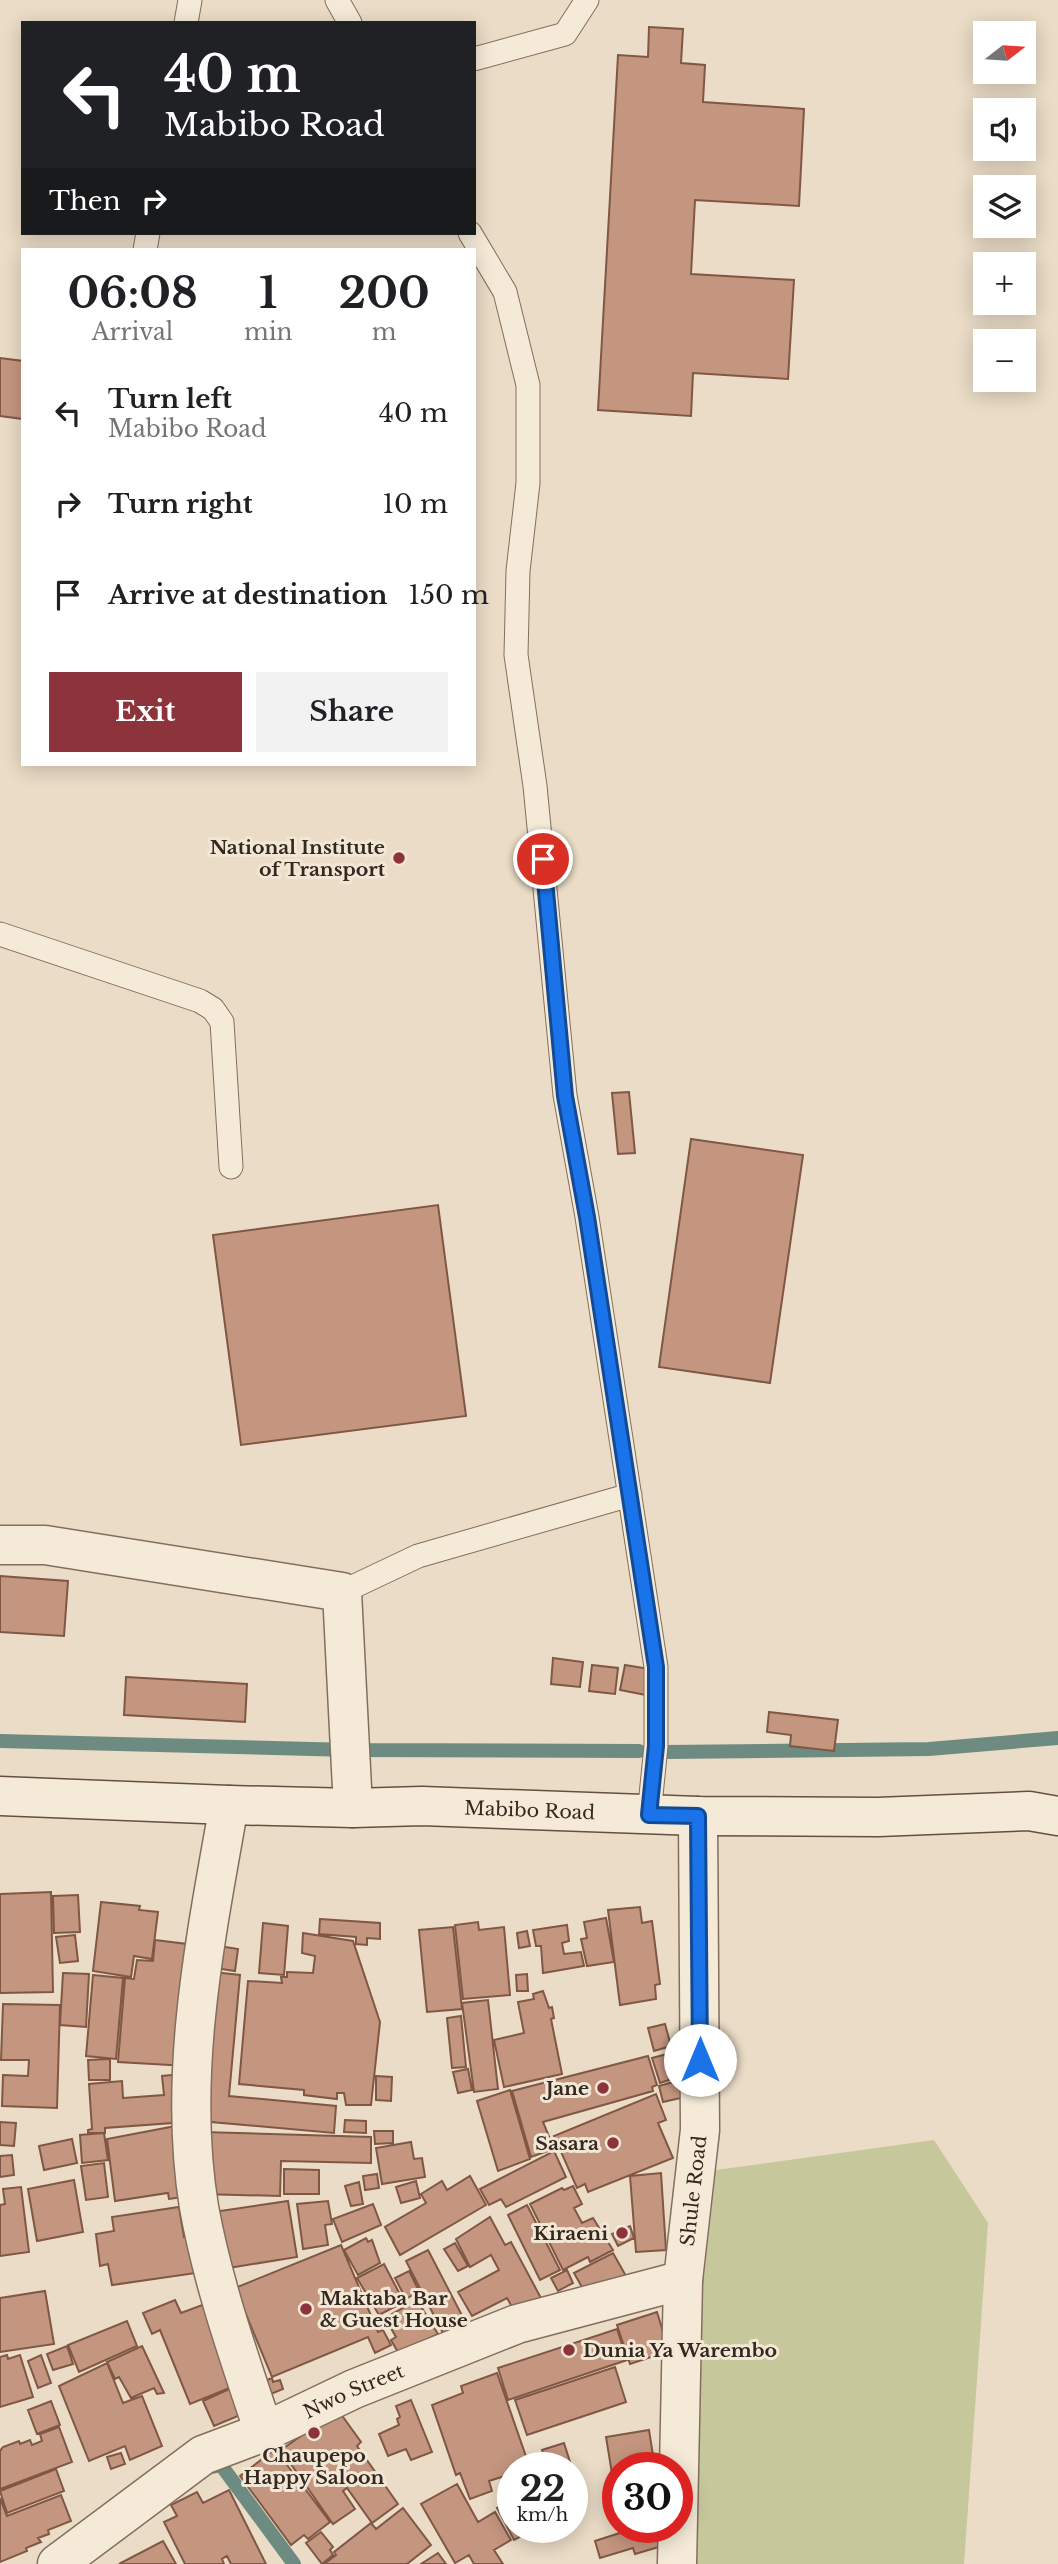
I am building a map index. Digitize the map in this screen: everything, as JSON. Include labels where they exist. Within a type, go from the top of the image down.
[{"type":"street","points":[[0,1545],[45,1545],[342,1592],[353,1808]]},
{"type":"street","name":"Mabibo Road","points":[[0,1796],[229,1805],[353,1808],[422,1806],[698,1816],[878,1817],[1029,1811],[1058,1816]]},
{"type":"street","points":[[229,1805],[199,1998],[191,2092],[194,2165],[219,2295],[264,2432]]},
{"type":"street","name":"Shule Road","points":[[677,2564],[683,2280],[700,2130],[698,1816]]},
{"type":"street","name":"Nwo Street","points":[[57,2564],[203,2455],[264,2432],[354,2389],[517,2324],[683,2280]]},
{"type":"lane","points":[[186,21],[190,0]]},
{"type":"lane","points":[[337,0],[349,21]]},
{"type":"lane","points":[[476,58],[565,34],[587,0]]},
{"type":"lane","points":[[471,235],[505,292],[528,384],[528,483],[518,571],[516,655],[535,786],[565,1096],[587,1217],[656,1667],[656,1746],[649,1815]]},
{"type":"lane","points":[[0,934],[200,1001],[213,1009],[222,1022],[231,1167]]},
{"type":"lane","points":[[342,1592],[418,1556],[630,1495]]},
{"type":"green space","points":[[934,2140],[988,2223],[964,2564],[672,2564],[674,2543],[693,2543],[693,2452],[685,2452],[716,2170]]},
{"type":"building","points":[[649,27],[683,29],[681,63],[705,65],[703,102],[804,109],[799,206],[695,200],[691,274],[794,280],[788,379],[693,373],[691,416],[598,410],[618,55],[648,57]]},
{"type":"building","points":[[0,358],[21,361],[21,419],[0,416]]},
{"type":"building","points":[[629,1092],[635,1153],[618,1154],[612,1093]]},
{"type":"building","points":[[691,1139],[803,1155],[770,1383],[659,1367]]},
{"type":"building","points":[[438,1205],[466,1416],[241,1445],[213,1235]]},
{"type":"building","points":[[0,1576],[68,1581],[64,1636],[0,1632]]},
{"type":"building","points":[[553,1658],[583,1662],[580,1687],[551,1684]]},
{"type":"building","points":[[592,1665],[618,1668],[615,1694],[589,1691]]},
{"type":"building","points":[[625,1665],[650,1669],[646,1695],[620,1690]]},
{"type":"building","points":[[126,1677],[247,1684],[245,1722],[124,1715]]},
{"type":"building","points":[[769,1712],[838,1720],[834,1751],[790,1746],[791,1735],[767,1732]]},
{"type":"building","points":[[51,1892],[53,1992],[0,1993],[0,1894]]},
{"type":"building","points":[[78,1895],[80,1932],[54,1933],[53,1896]]},
{"type":"building","points":[[101,1902],[140,1906],[139,1910],[158,1912],[152,1959],[134,1956],[131,1977],[93,1971]]},
{"type":"building","points":[[640,1907],[642,1923],[652,1921],[660,1984],[655,1985],[656,1999],[620,2005],[608,1910]]},
{"type":"building","points":[[606,1918],[614,1962],[587,1966],[581,1939],[587,1938],[584,1922]]},
{"type":"building","points":[[320,1919],[380,1923],[380,1939],[367,1938],[367,1945],[356,1944],[356,1937],[319,1934]]},
{"type":"building","points":[[478,1922],[479,1930],[504,1927],[510,1995],[463,1999],[455,1925]]},
{"type":"building","points":[[263,1923],[288,1926],[284,1975],[259,1973]]},
{"type":"building","points":[[567,1925],[569,1941],[562,1943],[564,1954],[581,1952],[584,1966],[543,1973],[541,1946],[536,1946],[533,1930]]},
{"type":"building","points":[[453,1927],[462,2009],[427,2012],[419,1930]]},
{"type":"building","points":[[527,1931],[530,1946],[519,1948],[517,1933]]},
{"type":"building","points":[[303,1933],[353,1941],[380,2022],[371,2105],[346,2105],[344,2093],[337,2093],[337,2099],[304,2095],[304,2090],[239,2084],[248,1981],[282,1983],[281,1977],[287,1977],[287,1972],[313,1973],[315,1956],[302,1953]]},
{"type":"building","points":[[75,1935],[78,1961],[60,1963],[56,1937]]},
{"type":"building","points":[[155,1940],[195,1945],[187,2066],[118,2062],[125,1978],[134,1979],[137,1960],[153,1961]]},
{"type":"building","points":[[219,1946],[238,1949],[235,1971],[215,1968]]},
{"type":"building","points":[[213,1972],[240,1975],[229,2096],[336,2106],[334,2133],[200,2121]]},
{"type":"building","points":[[63,1973],[89,1974],[86,2027],[60,2025]]},
{"type":"building","points":[[527,1974],[528,1991],[517,1991],[516,1975]]},
{"type":"building","points":[[93,1975],[123,1978],[116,2059],[86,2056]]},
{"type":"building","points":[[543,1991],[549,2008],[552,2007],[554,2018],[551,2019],[562,2074],[504,2087],[494,2040],[524,2033],[518,2002],[534,1999],[533,1994]]},
{"type":"building","points":[[488,2000],[498,2089],[474,2092],[462,2003]]},
{"type":"building","points":[[3,2004],[60,2005],[57,2108],[2,2106],[3,2075],[28,2076],[29,2060],[1,2060]]},
{"type":"building","points":[[461,2016],[466,2067],[452,2068],[447,2018]]},
{"type":"building","points":[[665,2024],[671,2046],[654,2051],[648,2028]]},
{"type":"building","points":[[671,2053],[678,2077],[660,2083],[652,2058]]},
{"type":"building","points":[[648,2056],[657,2085],[652,2087],[653,2091],[543,2122],[554,2149],[531,2157],[512,2091]]},
{"type":"building","points":[[110,2059],[110,2080],[89,2080],[88,2060]]},
{"type":"building","points":[[468,2069],[472,2090],[458,2093],[453,2072]]},
{"type":"building","points":[[182,2074],[186,2122],[105,2128],[105,2133],[88,2133],[88,2130],[92,2129],[89,2084],[122,2081],[123,2098],[164,2095],[162,2076]]},
{"type":"building","points":[[376,2076],[392,2077],[391,2101],[376,2100]]},
{"type":"building","points":[[680,2080],[685,2097],[663,2102],[659,2086]]},
{"type":"building","points":[[510,2090],[530,2159],[498,2171],[477,2101]]},
{"type":"building","points":[[656,2094],[666,2120],[658,2123],[673,2158],[588,2192],[585,2184],[577,2188],[554,2136]]},
{"type":"building","points":[[345,2120],[366,2121],[366,2133],[344,2132]]},
{"type":"building","points":[[0,2122],[16,2123],[14,2146],[0,2145]]},
{"type":"building","points":[[181,2125],[191,2196],[169,2199],[168,2193],[115,2201],[107,2139]]},
{"type":"building","points":[[374,2131],[393,2131],[393,2143],[375,2144]]},
{"type":"building","points":[[202,2132],[371,2137],[371,2163],[281,2161],[280,2196],[201,2194]]},
{"type":"building","points":[[104,2133],[108,2160],[82,2163],[80,2135]]},
{"type":"building","points":[[72,2139],[77,2163],[44,2170],[39,2146]]},
{"type":"building","points":[[411,2142],[414,2159],[422,2158],[425,2177],[382,2184],[376,2148]]},
{"type":"building","points":[[554,2151],[566,2177],[506,2207],[501,2199],[489,2205],[480,2189]]},
{"type":"building","points":[[12,2155],[14,2175],[0,2177],[0,2156]]},
{"type":"building","points":[[104,2163],[108,2197],[86,2200],[81,2166]]},
{"type":"building","points":[[284,2169],[319,2170],[319,2194],[284,2194]]},
{"type":"building","points":[[661,2173],[666,2250],[636,2252],[630,2176]]},
{"type":"building","points":[[377,2174],[379,2188],[365,2190],[363,2176]]},
{"type":"building","points":[[470,2176],[486,2205],[400,2255],[385,2227],[426,2203],[421,2194],[442,2181],[447,2190]]},
{"type":"building","points":[[74,2180],[83,2232],[37,2241],[28,2189]]},
{"type":"building","points":[[416,2181],[420,2198],[401,2203],[396,2187]]},
{"type":"building","points":[[359,2182],[363,2204],[351,2206],[345,2186]]},
{"type":"building","points":[[573,2186],[582,2204],[574,2208],[582,2223],[593,2218],[613,2250],[590,2262],[588,2257],[563,2270],[530,2204],[562,2188],[564,2190]]},
{"type":"building","points":[[21,2187],[29,2252],[0,2256],[0,2205],[5,2204],[3,2189]]},
{"type":"building","points":[[288,2201],[297,2257],[222,2269],[213,2212]]},
{"type":"building","points":[[328,2201],[332,2224],[325,2225],[328,2245],[303,2249],[297,2204]]},
{"type":"building","points":[[373,2204],[381,2225],[342,2242],[333,2219]]},
{"type":"building","points":[[527,2205],[560,2270],[540,2280],[508,2215]]},
{"type":"building","points":[[179,2207],[184,2237],[190,2235],[196,2273],[112,2285],[108,2264],[100,2266],[96,2234],[114,2231],[112,2217]]},
{"type":"building","points":[[490,2217],[505,2245],[511,2242],[542,2300],[516,2314],[507,2298],[472,2316],[458,2292],[499,2270],[491,2255],[470,2267],[456,2239]]},
{"type":"building","points":[[630,2226],[634,2238],[618,2246],[612,2234]]},
{"type":"building","points":[[366,2238],[368,2242],[372,2240],[380,2263],[358,2275],[344,2250]]},
{"type":"building","points":[[455,2243],[468,2266],[458,2271],[444,2249]]},
{"type":"building","name":"Maktaba Bar & Guest House","points":[[341,2245],[378,2332],[383,2330],[391,2345],[375,2353],[368,2337],[272,2377],[235,2288]]},
{"type":"building","points":[[428,2250],[468,2327],[446,2339],[406,2261]]},
{"type":"building","points":[[613,2253],[626,2276],[587,2296],[574,2273]]},
{"type":"building","points":[[384,2264],[404,2302],[379,2315],[357,2278]]},
{"type":"building","points":[[567,2270],[573,2283],[558,2291],[551,2278]]},
{"type":"building","points":[[409,2271],[419,2291],[406,2299],[395,2278]]},
{"type":"building","points":[[45,2291],[54,2344],[0,2352],[0,2298]]},
{"type":"building","points":[[175,2300],[181,2313],[205,2304],[237,2385],[190,2404],[160,2330],[152,2334],[143,2313]]},
{"type":"building","points":[[417,2300],[438,2334],[399,2354],[391,2340],[396,2337],[385,2318]]},
{"type":"building","points":[[657,2312],[669,2351],[630,2364],[617,2325]]},
{"type":"building","points":[[127,2321],[137,2346],[79,2372],[68,2345]]},
{"type":"building","points":[[617,2329],[627,2360],[508,2400],[498,2368]]},
{"type":"building","points":[[67,2346],[73,2364],[53,2370],[47,2354]]},
{"type":"building","points":[[142,2346],[164,2393],[157,2394],[154,2388],[131,2398],[119,2377],[115,2379],[107,2362]]},
{"type":"building","points":[[7,2355],[8,2359],[20,2355],[33,2397],[0,2407],[0,2357]]},
{"type":"building","points":[[41,2355],[51,2383],[38,2388],[28,2361]]},
{"type":"building","points":[[107,2363],[123,2403],[142,2396],[162,2446],[130,2460],[125,2446],[89,2461],[59,2386]]},
{"type":"building","points":[[615,2367],[626,2402],[527,2435],[515,2400]]},
{"type":"building","points":[[497,2373],[524,2452],[497,2452],[497,2478],[489,2481],[492,2491],[470,2499],[460,2473],[456,2475],[432,2405],[463,2393],[461,2386]]},
{"type":"building","points":[[272,2378],[273,2382],[280,2380],[283,2389],[266,2396],[261,2382]]},
{"type":"building","points":[[238,2385],[250,2411],[214,2426],[203,2401]]},
{"type":"building","points":[[411,2400],[432,2452],[411,2460],[406,2449],[388,2456],[379,2434],[399,2425],[397,2419],[400,2417],[396,2406]]},
{"type":"building","points":[[51,2401],[60,2425],[37,2434],[28,2410]]},
{"type":"building","points":[[338,2410],[361,2442],[357,2446],[398,2504],[372,2523],[347,2488],[343,2491],[355,2509],[333,2524],[281,2450]]},
{"type":"building","points":[[59,2427],[72,2462],[0,2489],[0,2451],[3,2447],[30,2440],[32,2445],[42,2441],[40,2434]]},
{"type":"building","points":[[649,2430],[652,2452],[608,2452],[606,2437]]},
{"type":"building","points":[[564,2443],[567,2452],[543,2452],[542,2450]]},
{"type":"building","points":[[275,2449],[330,2522],[308,2539],[304,2535],[291,2545],[240,2476]]},
{"type":"building","points":[[121,2453],[125,2464],[111,2469],[107,2457]]},
{"type":"building","points":[[56,2469],[64,2491],[7,2513],[0,2491]]},
{"type":"building","points":[[457,2484],[478,2522],[495,2512],[497,2543],[506,2543],[494,2550],[503,2564],[474,2564],[469,2555],[455,2563],[421,2504]]},
{"type":"building","points":[[229,2490],[266,2564],[231,2564],[227,2556],[222,2559],[224,2564],[185,2564],[164,2522],[177,2516],[171,2505],[197,2492],[203,2503]]},
{"type":"building","points":[[61,2495],[71,2521],[48,2530],[49,2534],[38,2538],[41,2542],[26,2548],[27,2551],[0,2562],[0,2498],[7,2516]]},
{"type":"building","points":[[403,2508],[431,2545],[407,2564],[324,2564],[336,2555],[334,2552],[371,2523],[376,2529]]},
{"type":"building","points":[[321,2532],[333,2547],[330,2550],[333,2555],[322,2564],[306,2543]]},
{"type":"building","points":[[602,2539],[602,2543],[661,2543],[662,2546],[635,2554],[633,2548],[600,2558],[595,2541]]},
{"type":"building","points":[[163,2541],[176,2564],[119,2564]]},
{"type":"building","points":[[438,2553],[446,2564],[421,2564]]},
{"type":"waterway","points":[[667,1752],[929,1749],[1058,1738]]},
{"type":"waterway","points":[[0,1741],[350,1750],[639,1751]]},
{"type":"waterway","points":[[207,2468],[221,2465],[294,2564]]},
{"type":"place","name":"National Institute of Transport","points":[[399,858]]},
{"type":"place","name":"Jane","points":[[603,2088]]},
{"type":"place","name":"Sasara","points":[[613,2143]]},
{"type":"place","name":"Kiraeni","points":[[622,2233]]},
{"type":"place","name":"Maktaba Bar & Guest House","points":[[306,2309]]},
{"type":"place","name":"Dunia Ya Warembo","points":[[569,2350]]},
{"type":"place","name":"Chaupepo Happy Saloon","points":[[314,2433]]},
{"type":"route","points":[[543,859],[565,1096],[587,1217],[656,1667],[656,1746],[649,1815],[698,1816],[700,2060]]}]
